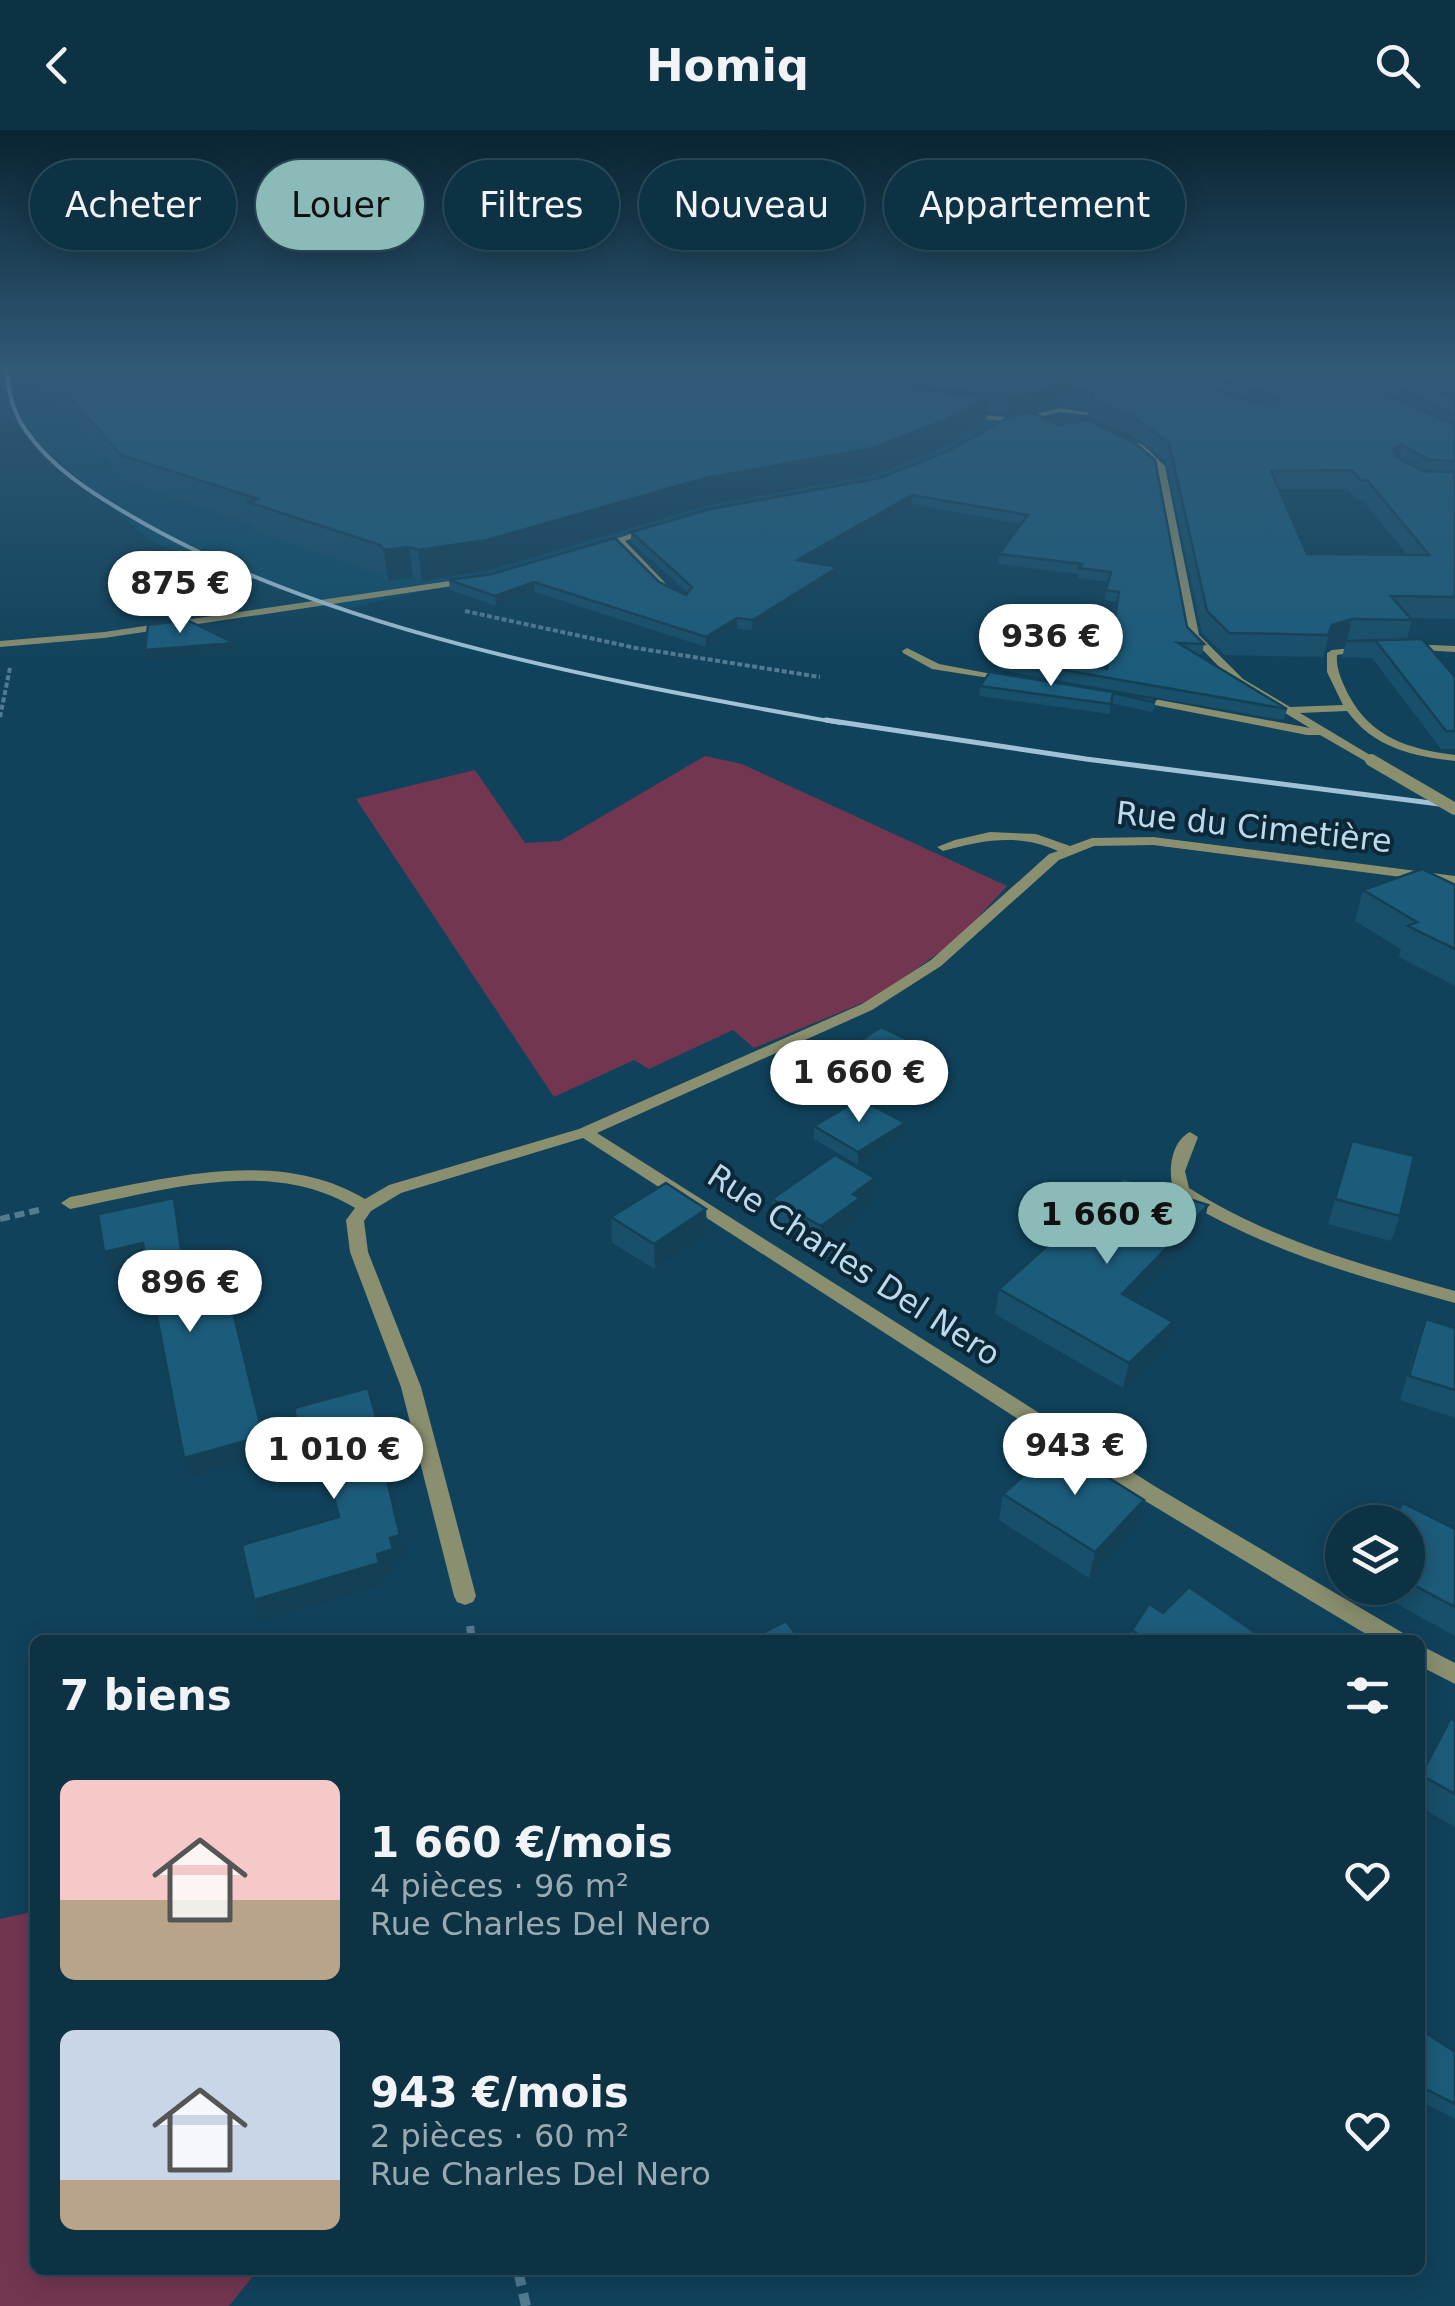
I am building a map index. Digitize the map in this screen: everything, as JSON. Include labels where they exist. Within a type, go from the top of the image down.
[{"type":"street","points":[[1161,469],[1194,636],[1239,681],[1455,808]]},
{"type":"street","points":[[587,550],[672,523]]},
{"type":"street","points":[[618,540],[670,593],[684,599]]},
{"type":"street","points":[[0,644],[104,635],[476,580]]},
{"type":"street","points":[[1403,647],[1455,649]]},
{"type":"street","points":[[1384,648],[1348,648],[1332,653],[1329,663],[1348,708],[1380,742],[1426,755],[1455,758]]},
{"type":"street","points":[[907,651],[936,667],[1026,681]]},
{"type":"street","points":[[1118,695],[1306,732],[1324,730]]},
{"type":"street","points":[[1288,710],[1348,708]]},
{"type":"street","points":[[943,846],[987,834],[1017,834],[1047,839],[1068,850]]},
{"type":"street","name":"Rue du Cimetière","points":[[365,1207],[394,1189],[585,1132],[889,994],[936,962],[1042,866],[1068,850],[1092,842],[1135,839],[1454,879]]},
{"type":"street","name":"Rue Charles Del Nero","points":[[585,1132],[1149,1493],[1387,1635]]},
{"type":"street","points":[[1190,1137],[1177,1171],[1181,1191],[1214,1214],[1298,1253],[1455,1297]]},
{"type":"street","points":[[70,1203],[201,1179],[294,1179],[335,1189],[365,1207],[355,1220],[359,1252],[410,1387],[464,1596]]},
{"type":"street","points":[[1425,1658],[1455,1674]]},
{"type":"path","points":[[459,610],[636,648],[820,676]]},
{"type":"path","points":[[0,717],[15,642]]},
{"type":"path","points":[[519,2275],[526,2306]]},
{"type":"shaded area","points":[[67,469],[921,469],[890,484],[709,507],[552,561],[338,611],[152,542]]},
{"type":"shaded area","points":[[705,756],[742,764],[1007,886],[958,939],[877,997],[754,1048],[733,1030],[649,1069],[634,1060],[554,1097],[356,799],[475,770],[525,843],[560,841]]},
{"type":"shaded area","points":[[30,1912],[30,2275],[254,2275],[229,2306],[0,2306],[0,1919]]},
{"type":"building","points":[[163,469],[758,469],[705,478],[487,540],[418,550],[384,550],[380,545],[248,502],[258,499]]},
{"type":"building","points":[[904,469],[1157,469],[1187,627],[1204,644],[1178,643],[1287,709],[1000,659],[1005,652],[1107,669],[1119,592],[1106,590],[1111,572],[1079,568],[1082,564],[999,554],[1028,515],[912,495],[797,560],[838,567],[753,620],[737,618],[706,637],[534,582],[495,596],[449,580],[492,574],[615,538],[659,582],[686,595],[692,587],[631,532],[711,509],[880,478]]},
{"type":"building","points":[[1175,469],[1418,469],[1455,472],[1455,597],[1391,596],[1412,620],[1352,619],[1332,625],[1328,635],[1229,633],[1207,611]],"holes":[[[1352,470],[1361,480],[1367,480],[1429,555],[1307,554],[1271,471]]]},
{"type":"building","points":[[150,601],[166,609],[149,612]]},
{"type":"building","points":[[187,620],[234,643],[145,650],[148,625]]},
{"type":"building","points":[[1422,639],[1455,677],[1455,731],[1446,731],[1376,641],[1346,641]]},
{"type":"building","points":[[990,672],[1156,699],[1153,702],[1113,693],[1111,704],[980,686]]},
{"type":"building","points":[[1422,869],[1455,885],[1455,949],[1408,926],[1417,922],[1363,890]]},
{"type":"building","points":[[881,1027],[926,1048],[890,1073],[845,1051]]},
{"type":"building","points":[[860,1099],[905,1123],[858,1152],[814,1126]]},
{"type":"building","points":[[1352,1141],[1414,1156],[1400,1216],[1335,1199]]},
{"type":"building","points":[[835,1155],[875,1178],[853,1194],[860,1198],[821,1226],[772,1199]]},
{"type":"building","points":[[1123,1178],[1208,1205],[1122,1294],[1173,1322],[1129,1363],[999,1289]]},
{"type":"building","points":[[666,1183],[706,1209],[654,1244],[611,1217]]},
{"type":"building","points":[[174,1198],[188,1301],[228,1291],[263,1436],[184,1458],[143,1243],[104,1252],[98,1214]]},
{"type":"building","points":[[1426,1319],[1455,1328],[1455,1390],[1409,1376]]},
{"type":"building","points":[[368,1388],[393,1478],[388,1484],[400,1535],[390,1538],[393,1549],[377,1554],[379,1563],[254,1600],[242,1545],[339,1517],[320,1441],[302,1446],[294,1408]]},
{"type":"building","points":[[1058,1446],[1144,1500],[1095,1552],[1003,1494]]},
{"type":"building","points":[[1425,1514],[1455,1529],[1455,1607],[1425,1591]]},
{"type":"building","points":[[1189,1587],[1259,1635],[1139,1635],[1132,1630],[1149,1604],[1163,1613]]},
{"type":"building","points":[[786,1621],[796,1635],[759,1635]]},
{"type":"building","points":[[1451,1718],[1455,1721],[1455,1794],[1425,1777],[1425,1767]]},
{"type":"building","points":[[1425,2032],[1455,2052],[1455,2104],[1425,2089]]},
{"type":"railway","points":[[62,469],[102,499],[210,557],[383,623],[569,671],[840,723]]},
{"type":"railway","points":[[826,720],[1086,759],[1455,806]]}]
